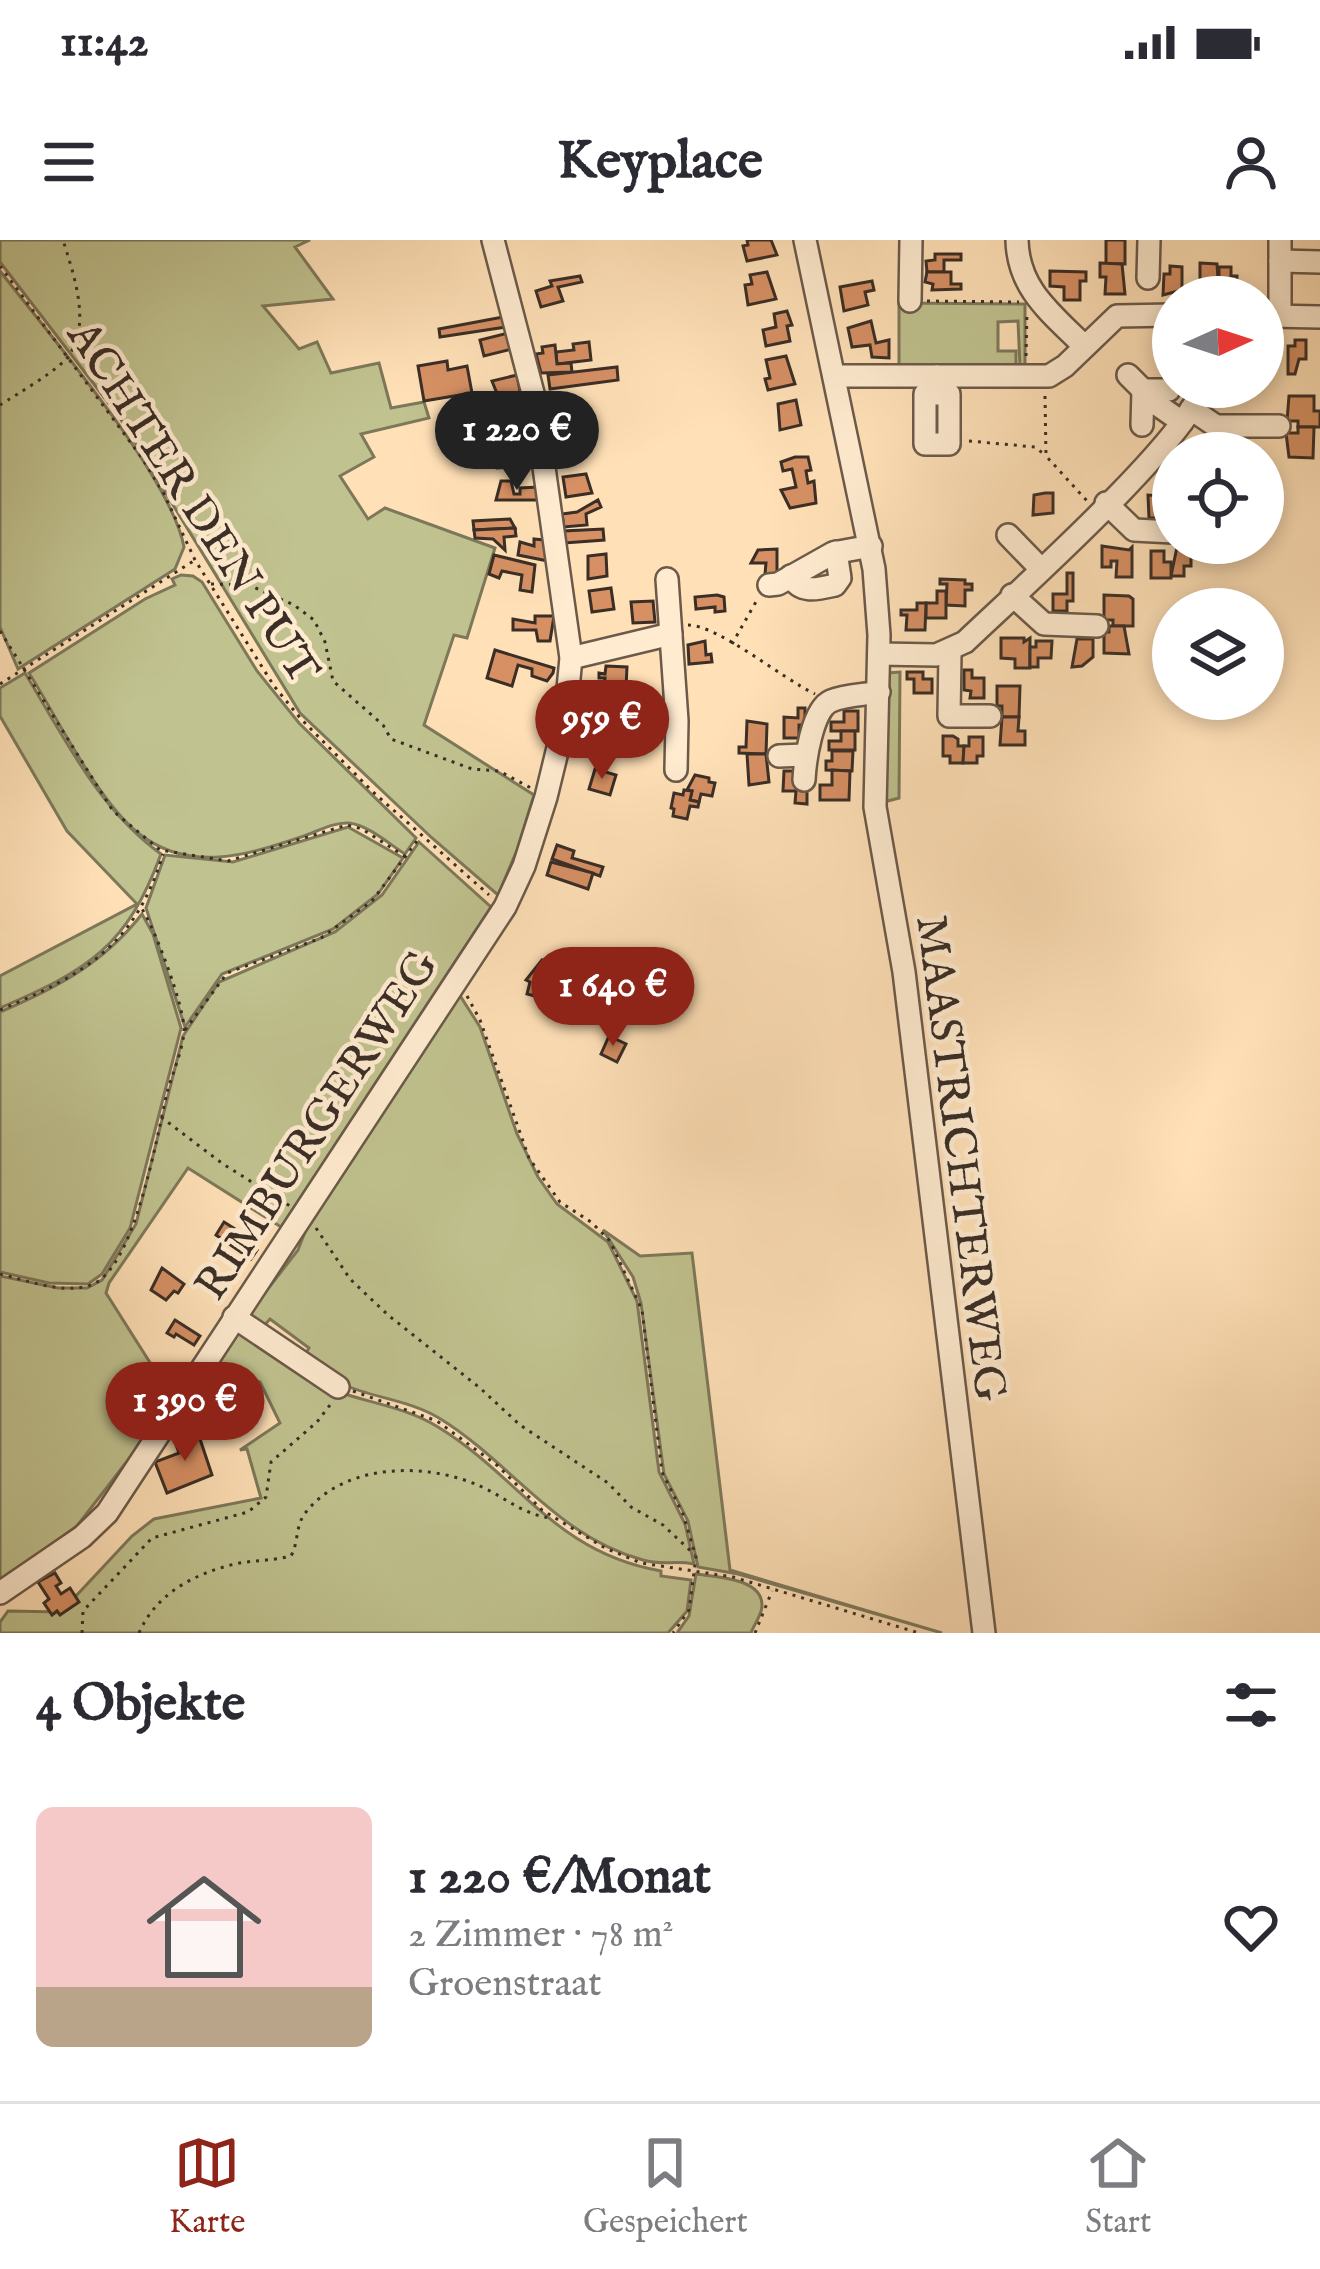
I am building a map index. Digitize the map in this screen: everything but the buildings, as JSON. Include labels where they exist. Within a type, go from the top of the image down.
[{"type":"street","name":"RIMBURGERWEG","points":[[0,1593],[82,1537],[107,1514],[505,907],[524,866],[565,719],[572,658],[534,397],[493,240]]},
{"type":"street","name":"MAASTRICHTERWEG","points":[[805,240],[871,546],[879,654],[874,787],[878,835],[904,972],[984,1633]]},
{"type":"street","points":[[910,301],[911,240]]},
{"type":"street","points":[[1017,240],[1019,268],[1027,286],[1084,346]]},
{"type":"street","points":[[1148,278],[1149,240]]},
{"type":"street","points":[[1280,250],[1320,262]]},
{"type":"street","points":[[834,376],[937,385],[1035,376],[1060,370],[1118,316],[1152,315]]},
{"type":"street","points":[[1284,316],[1320,317]]},
{"type":"street","points":[[937,385],[949,394],[949,440]]},
{"type":"street","points":[[1148,398],[1216,426],[1279,426]]},
{"type":"street","points":[[879,654],[950,652],[1102,508],[1191,408]]},
{"type":"street","points":[[1102,508],[1134,530],[1152,531]]},
{"type":"street","points":[[1008,535],[1040,568]]},
{"type":"street","points":[[769,585],[791,576],[806,589],[835,585],[840,578],[836,552],[871,546]]},
{"type":"street","points":[[667,579],[676,770]]},
{"type":"street","points":[[1012,595],[1044,625],[1097,626]]},
{"type":"street","points":[[572,658],[671,634]]},
{"type":"street","points":[[950,652],[950,716],[990,716]]},
{"type":"street","points":[[805,780],[805,755],[822,707],[830,701],[879,692]]},
{"type":"street","points":[[779,755],[805,755]]},
{"type":"street","points":[[234,1317],[338,1388]]},
{"type":"path","points":[[0,405],[69,356],[78,301],[63,240]]},
{"type":"path","name":"ACHTER DEN PUT","points":[[0,266],[164,494],[209,584],[251,652],[301,718],[420,836],[505,907]]},
{"type":"path","points":[[910,301],[1027,302],[1046,456]]},
{"type":"path","points":[[949,440],[1046,447]]},
{"type":"path","points":[[1035,447],[1102,508]]},
{"type":"path","points":[[0,684],[195,560]]},
{"type":"path","points":[[209,584],[256,588],[314,620],[325,642],[333,681],[383,725],[391,739],[472,769],[499,771],[546,797]]},
{"type":"path","points":[[731,645],[769,585]]},
{"type":"path","points":[[671,634],[675,628],[697,625],[830,701]]},
{"type":"path","points":[[0,631],[113,811],[164,852],[212,861],[237,860],[346,825],[362,829],[406,857]]},
{"type":"path","points":[[0,1274],[55,1286],[80,1287],[99,1280],[133,1226],[184,1031],[220,978],[334,931],[385,889],[420,836]]},
{"type":"path","points":[[0,1010],[95,961],[142,909],[164,852]]},
{"type":"path","points":[[142,909],[171,980],[184,1031]]},
{"type":"path","points":[[453,986],[474,1006],[540,1178],[560,1202],[610,1241],[643,1310],[662,1472],[691,1533],[696,1557],[689,1610],[673,1633]]},
{"type":"path","points":[[161,1117],[223,1165],[287,1204]]},
{"type":"path","points":[[313,1223],[335,1262],[388,1315],[520,1425],[608,1483],[696,1557]]},
{"type":"path","points":[[82,1633],[82,1611],[152,1538],[248,1513],[266,1497],[272,1462],[317,1422],[338,1388],[412,1409],[436,1421],[498,1466],[553,1519],[631,1559],[773,1589],[919,1633]]},
{"type":"path","points":[[139,1633],[148,1613],[167,1591],[234,1564],[291,1556],[304,1514],[344,1484],[375,1472],[437,1472],[553,1519]]},
{"type":"path","points":[[755,1633],[773,1589]]},
{"type":"green space","points":[[0,240],[310,240],[295,247],[333,299],[263,306],[299,349],[317,342],[331,373],[379,363],[391,408],[424,402],[429,418],[361,434],[374,457],[340,476],[368,519],[385,508],[495,548],[467,638],[454,635],[424,725],[534,795],[498,895],[300,713],[120,418],[0,262]]},
{"type":"green space","points":[[0,271],[132,445],[174,517],[184,547],[175,569],[18,669],[0,627]]},
{"type":"green space","points":[[899,303],[1025,304],[1025,367],[1020,367],[1018,321],[998,322],[998,351],[1016,351],[1016,367],[899,366]]},
{"type":"green space","points":[[181,575],[202,582],[257,671],[299,723],[416,838],[405,854],[371,831],[349,823],[241,854],[199,857],[158,846],[138,833],[108,801],[29,673],[175,585],[172,579]]},
{"type":"green space","points":[[900,672],[899,798],[884,802],[887,673]]},
{"type":"green space","points":[[25,673],[101,794],[161,854],[134,912],[101,952],[58,981],[0,1008],[0,976],[137,904],[67,831],[0,716],[0,688]]},
{"type":"green space","points":[[348,827],[403,858],[378,894],[333,929],[222,974],[185,1027],[146,908],[165,855],[233,862]]},
{"type":"green space","points":[[419,842],[491,907],[281,1227],[188,1168],[106,1293],[166,1388],[149,1433],[77,1526],[0,1581],[0,1276],[58,1288],[87,1288],[102,1280],[136,1224],[183,1036],[219,982],[335,932],[382,895]]},
{"type":"green space","points":[[142,914],[153,934],[181,1028],[130,1228],[102,1274],[88,1284],[49,1283],[0,1272],[0,1012],[78,972],[112,947]]},
{"type":"green space","points":[[459,994],[480,1027],[517,1134],[538,1177],[557,1204],[608,1242],[637,1301],[659,1472],[685,1524],[694,1564],[643,1560],[585,1534],[439,1418],[332,1378],[302,1360],[309,1348],[270,1319],[261,1329],[250,1312],[298,1250],[308,1224]]},
{"type":"green space","points":[[603,1230],[640,1256],[692,1253],[730,1570],[942,1633],[738,1574],[698,1567],[688,1521],[664,1474],[641,1303],[633,1277]]},
{"type":"green space","points":[[240,1329],[321,1384],[438,1427],[565,1531],[593,1548],[661,1571],[661,1576],[691,1580],[687,1611],[668,1633],[0,1633],[0,1622],[8,1611],[61,1612],[154,1519],[261,1498],[247,1449],[240,1450],[280,1423],[260,1382],[211,1370]]},
{"type":"green space","points":[[696,1574],[737,1581],[755,1590],[762,1606],[751,1633],[677,1633],[689,1616]]}]
